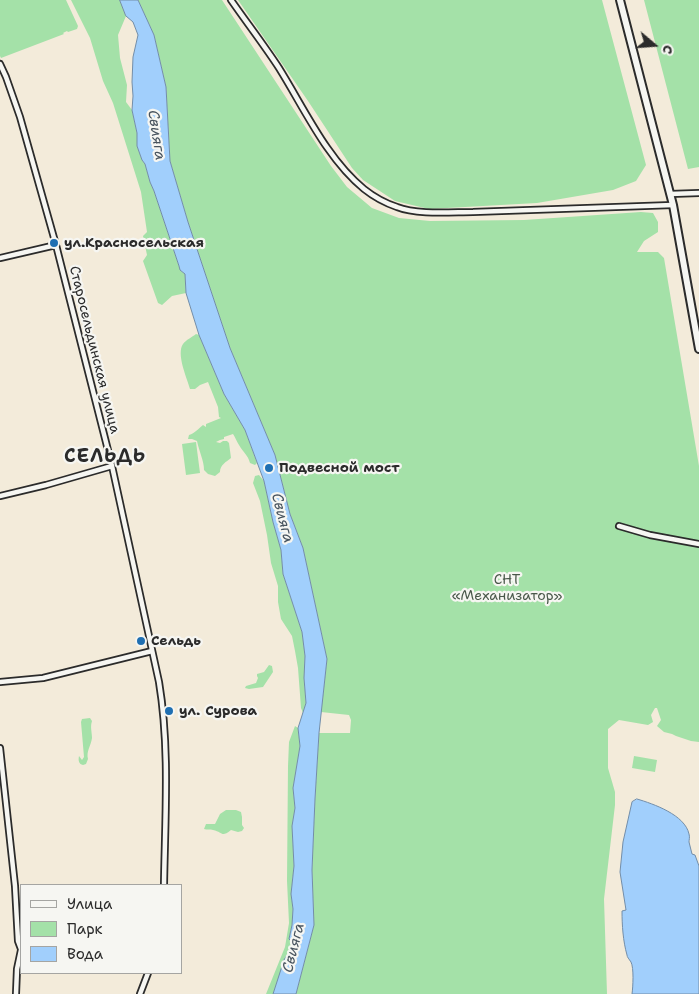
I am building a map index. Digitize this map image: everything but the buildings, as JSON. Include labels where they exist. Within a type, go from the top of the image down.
[{"type":"main road","points":[[620,0],[673,205],[699,349]]},
{"type":"street","points":[[231,0],[278,68],[334,157],[365,190],[380,200],[400,208],[443,212],[673,205]]},
{"type":"street","name":"Старосельдинская улица","points":[[0,64],[20,117],[56,245],[112,466],[163,704],[166,746],[164,884]]},
{"type":"street","points":[[670,194],[699,193]]},
{"type":"street","points":[[0,258],[56,245]]},
{"type":"street","points":[[0,496],[112,466]]},
{"type":"street","points":[[618,526],[650,535],[699,544]]},
{"type":"street","points":[[0,682],[43,678],[152,651]]},
{"type":"street","points":[[0,748],[20,946]]},
{"type":"street","points":[[16,994],[20,954]]},
{"type":"street","points":[[140,994],[148,974]]},
{"type":"green space","points":[[0,0],[66,0],[78,26],[77,29],[67,31],[64,34],[1,58]]},
{"type":"green space","points":[[71,0],[120,0],[126,16],[118,35],[120,58],[127,85],[126,102],[132,110],[137,133],[137,146],[145,164],[180,270],[185,274],[186,293],[172,296],[162,305],[158,303],[143,261],[147,255],[143,236],[147,232],[141,192],[90,38]]},
{"type":"green space","name":"СНТ «Механизатор»","points":[[138,0],[222,0],[331,166],[347,187],[372,208],[399,218],[430,221],[524,220],[641,212],[653,213],[658,222],[658,232],[644,241],[637,252],[658,252],[664,258],[699,466],[699,742],[664,732],[657,726],[661,720],[657,708],[655,708],[651,715],[653,722],[648,725],[619,720],[608,729],[608,768],[615,792],[615,805],[604,899],[607,994],[296,994],[314,925],[312,870],[319,733],[350,733],[351,720],[349,715],[321,712],[327,659],[303,548],[290,514],[275,455],[230,348],[188,222],[170,161],[166,87],[154,35]]},
{"type":"green space","points":[[238,0],[602,0],[646,165],[636,181],[613,190],[537,203],[429,209],[395,201],[363,180],[352,168]]},
{"type":"green space","points":[[644,0],[699,0],[699,167],[688,169]]},
{"type":"green space","points":[[196,334],[199,335],[224,394],[245,430],[257,463],[255,465],[250,463],[233,434],[216,442],[227,441],[229,443],[231,458],[215,476],[208,474],[204,470],[197,441],[188,439],[189,435],[203,425],[206,427],[206,424],[221,418],[219,417],[218,407],[208,382],[195,389],[190,389],[181,360],[183,344]]},
{"type":"green space","points":[[196,442],[200,473],[186,475],[182,444]]},
{"type":"green space","points":[[259,475],[264,481],[281,550],[283,574],[302,632],[305,656],[306,703],[303,713],[292,636],[281,619],[278,586],[271,563],[260,501],[253,483],[255,476]]},
{"type":"green space","points":[[269,665],[272,666],[273,672],[263,687],[245,688],[256,683],[257,674],[264,672]]},
{"type":"green space","points":[[90,718],[92,721],[92,738],[88,759],[86,764],[83,765],[79,759],[79,756],[82,760],[84,757],[82,719]]},
{"type":"green space","points":[[295,726],[298,728],[300,746],[293,788],[295,808],[292,826],[294,866],[291,894],[293,909],[289,939],[295,945],[294,951],[287,955],[273,994],[266,994],[285,947],[289,923],[287,881],[288,766],[289,742]]},
{"type":"green space","points":[[634,756],[657,760],[655,772],[632,768]]},
{"type":"green space","points":[[226,810],[241,812],[244,828],[242,831],[231,830],[224,834],[204,829],[206,824],[215,824],[220,814]]},
{"type":"water","name":"Свияга","points":[[120,0],[138,0],[154,35],[166,87],[170,161],[230,348],[275,455],[290,514],[303,548],[327,659],[319,733],[315,799],[312,870],[314,925],[296,994],[273,994],[284,960],[287,955],[294,951],[295,945],[289,939],[293,909],[291,894],[294,866],[292,826],[295,808],[293,788],[300,746],[298,728],[306,703],[305,656],[302,632],[283,574],[281,550],[264,481],[245,430],[224,394],[199,335],[186,293],[185,274],[180,270],[145,164],[137,146],[137,133],[132,110],[132,82],[133,57],[138,35],[133,22],[126,16]]},
{"type":"water","points":[[637,799],[668,811],[682,821],[689,834],[692,854],[695,855],[699,866],[699,994],[632,994],[633,969],[627,956],[624,939],[622,911],[626,910],[620,872],[623,842],[632,802]]},
{"type":"place","name":"ул.Красносельская","points":[[54,243]]},
{"type":"place","name":"Подвесной мост","points":[[269,468]]},
{"type":"place","name":"Сельдь","points":[[141,641]]},
{"type":"place","name":"ул. Сурова","points":[[169,711]]},
{"type":"district","name":"СЕЛЬДЬ","points":[[105,457]]}]
